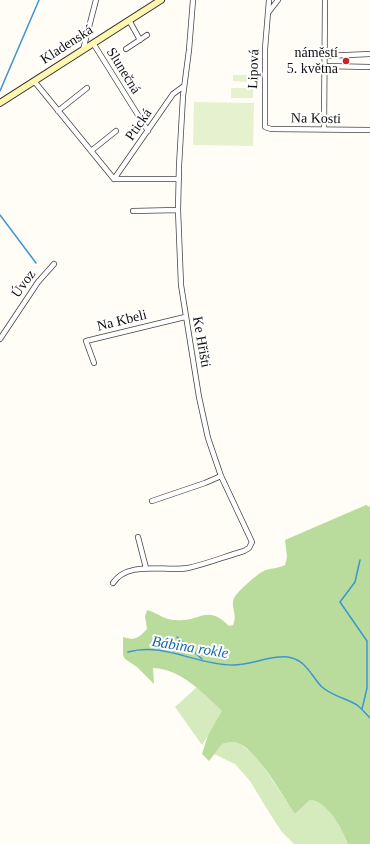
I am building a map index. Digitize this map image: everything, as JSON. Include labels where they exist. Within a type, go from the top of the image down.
[{"type":"main road","name":"Kladenská","points":[[0,103],[161,0]]},
{"type":"street","points":[[83,50],[96,0]]},
{"type":"street","name":"Ke Hřišti","points":[[113,583],[125,573],[146,568],[188,568],[249,548],[252,542],[221,476],[203,417],[185,317],[179,266],[179,179],[184,86],[190,50],[193,0]]},
{"type":"street","name":"Lipová","points":[[263,124],[265,49],[269,0]]},
{"type":"street","points":[[268,14],[278,0]]},
{"type":"street","points":[[324,130],[325,0]]},
{"type":"street","points":[[129,20],[140,40]]},
{"type":"street","points":[[126,49],[147,35]]},
{"type":"street","name":"Slunečná","points":[[93,43],[148,131]]},
{"type":"street","points":[[324,56],[370,54]]},
{"type":"street","points":[[324,66],[370,67]]},
{"type":"street","points":[[34,81],[114,179],[179,179]]},
{"type":"street","name":"Ptická","points":[[114,179],[173,94],[184,86]]},
{"type":"street","points":[[58,111],[87,88]]},
{"type":"street","name":"Na Kosti","points":[[263,124],[271,129],[370,130]]},
{"type":"street","points":[[91,151],[116,131]]},
{"type":"street","points":[[133,211],[178,210]]},
{"type":"street","name":"Úvoz","points":[[0,338],[38,282],[54,264]]},
{"type":"street","name":"Na Kbeli","points":[[94,363],[86,341],[185,317]]},
{"type":"street","points":[[152,501],[221,476]]},
{"type":"street","points":[[138,537],[146,568]]},
{"type":"green space","points":[[233,75],[247,75],[247,82],[233,81]]},
{"type":"green space","points":[[231,88],[253,88],[253,98],[231,98]]},
{"type":"green space","points":[[194,102],[254,103],[253,146],[193,145]]},
{"type":"green space","points":[[366,505],[370,507],[370,844],[348,844],[334,817],[323,805],[310,800],[295,814],[255,756],[240,744],[231,742],[222,744],[209,761],[202,754],[208,735],[222,711],[191,683],[182,677],[163,669],[153,668],[154,684],[137,667],[125,659],[123,655],[123,637],[134,639],[147,629],[145,616],[147,610],[175,620],[191,619],[208,615],[214,616],[221,619],[229,626],[233,625],[235,618],[233,605],[234,598],[242,588],[259,574],[285,565],[287,557],[285,540]]},
{"type":"green space","points":[[197,687],[223,711],[202,745],[175,707]]},
{"type":"green space","points":[[230,741],[239,743],[257,757],[295,814],[310,800],[323,805],[329,810],[348,844],[294,844],[282,832],[250,781],[235,764],[214,754],[222,744]]},
{"type":"waterway","points":[[0,91],[39,0]]},
{"type":"waterway","points":[[0,215],[36,263]]},
{"type":"waterway","points":[[360,560],[355,582],[340,602],[367,641],[367,688],[362,709]]},
{"type":"waterway","points":[[177,637],[202,659]]},
{"type":"waterway","name":"Bábina rokle","points":[[128,652],[154,650],[206,662],[232,665],[247,664],[278,657],[292,658],[302,663],[322,687],[357,705],[370,718]]},
{"type":"place","name":"náměstí 5. května","points":[[346,61]]}]
